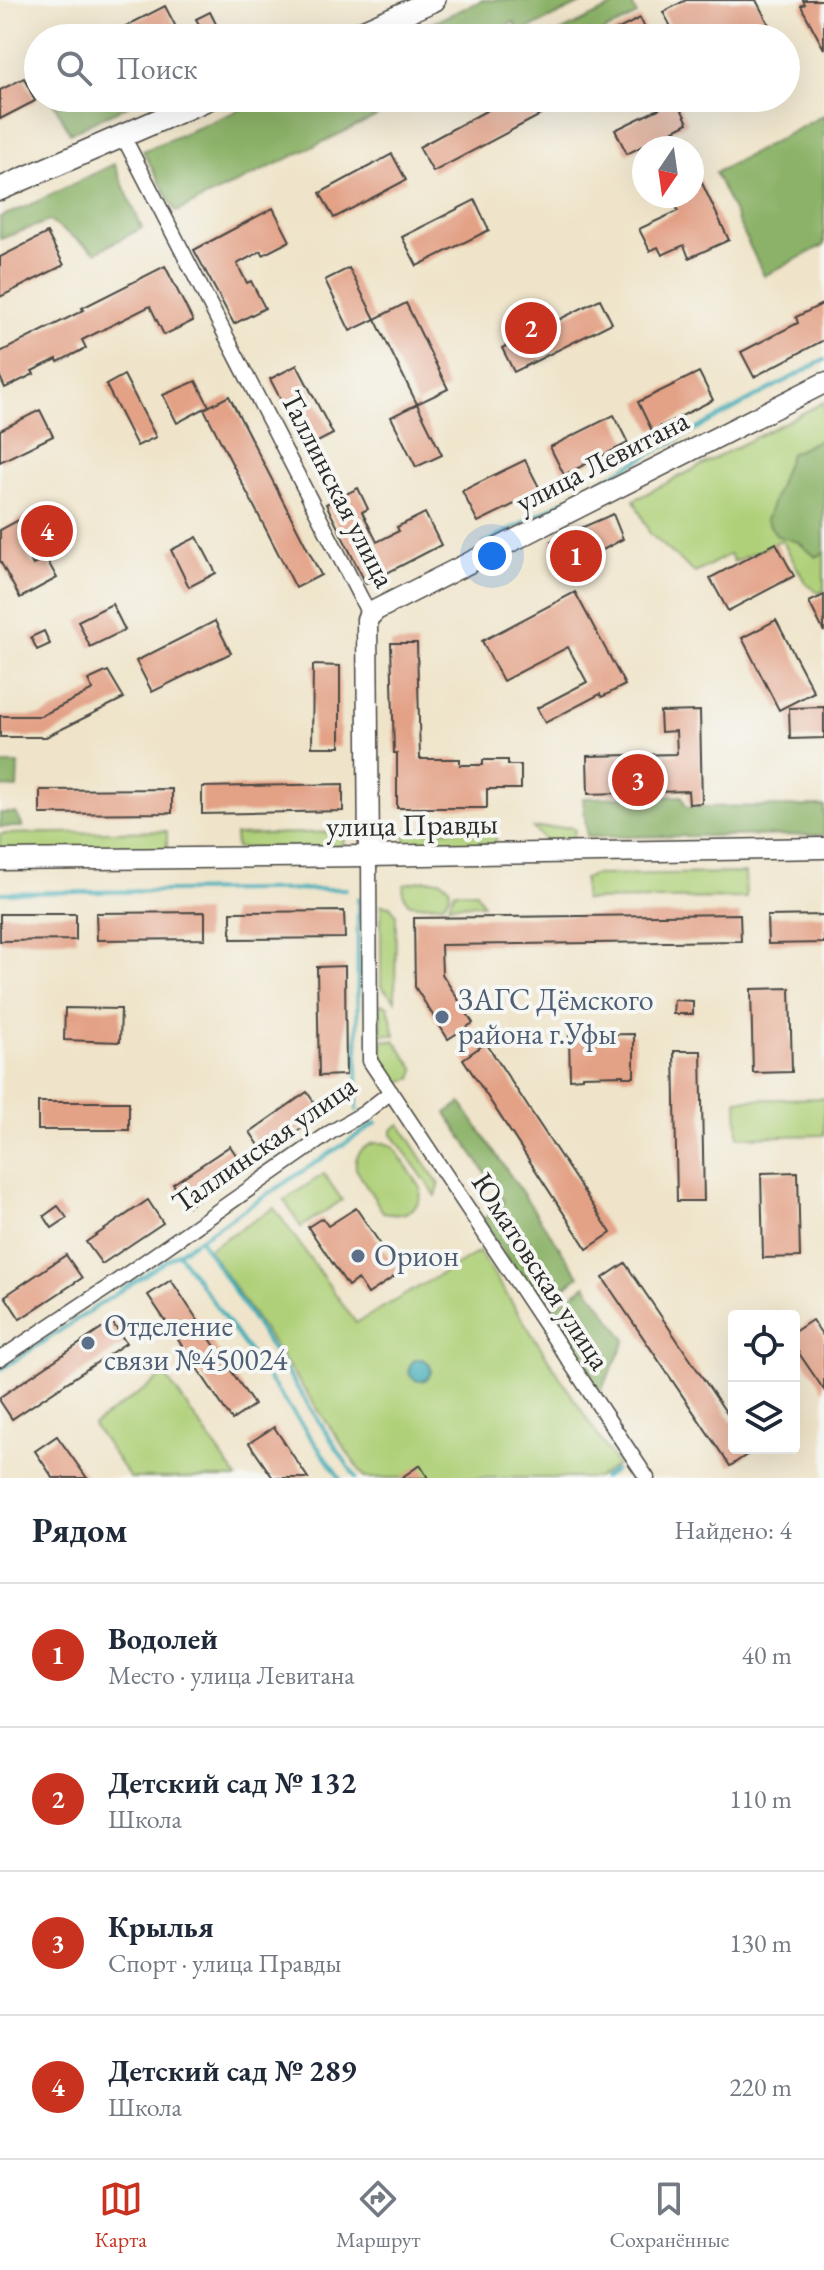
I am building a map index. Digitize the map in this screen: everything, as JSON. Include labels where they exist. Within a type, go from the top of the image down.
[{"type":"main road","points":[[380,24],[434,0]]},
{"type":"main road","points":[[0,189],[178,112]]},
{"type":"main road","name":"улица Левитана","points":[[367,619],[376,610],[398,598],[824,383]]},
{"type":"main road","name":"Таллинская улица","points":[[367,619],[369,856]]},
{"type":"main road","name":"улица Правды","points":[[0,860],[824,848]]},
{"type":"street","name":"Таллинская улица","points":[[123,136],[366,608],[367,619]]},
{"type":"street","name":"Таллинская улица","points":[[0,1359],[391,1092],[370,1061],[369,856]]},
{"type":"street","name":"Юматовская улица","points":[[391,1092],[647,1478]]},
{"type":"green space","points":[[483,0],[589,0],[539,24],[429,24]]},
{"type":"green space","points":[[626,0],[630,0],[637,15],[619,24],[577,24]]},
{"type":"green space","points":[[59,112],[114,112],[70,133]]},
{"type":"green space","points":[[234,112],[375,112],[377,116],[176,212],[143,151]]},
{"type":"green space","points":[[824,115],[824,245],[764,276],[715,173]]},
{"type":"green space","points":[[114,164],[142,228],[96,252],[49,221],[0,239],[0,217]]},
{"type":"green space","points":[[824,402],[824,591],[820,593],[806,584],[782,540],[734,562],[730,554],[695,573],[650,534],[634,500]]},
{"type":"green space","points":[[824,437],[824,553],[816,557],[798,542],[777,536],[766,520],[790,454]]},
{"type":"green space","points":[[0,764],[18,764],[17,788],[0,787]]},
{"type":"green space","points":[[682,796],[686,807],[824,806],[824,835],[587,837],[583,798]]},
{"type":"green space","points":[[0,813],[16,813],[23,827],[0,827]]},
{"type":"green space","points":[[570,827],[575,830],[572,842],[546,845],[533,828]]},
{"type":"green space","points":[[496,829],[496,844],[405,846],[406,831]]},
{"type":"green space","points":[[167,831],[167,849],[0,853],[0,834]]},
{"type":"green space","points":[[338,832],[344,842],[341,847],[236,848],[235,835]]},
{"type":"green space","points":[[745,873],[746,898],[584,900],[584,879],[593,875]]},
{"type":"green space","points":[[440,880],[449,886],[450,894],[444,904],[408,903],[403,893],[404,884]]},
{"type":"green space","points":[[455,891],[476,892],[483,904],[449,905]]},
{"type":"green space","points":[[381,905],[390,906],[396,914],[395,1000],[381,986]]},
{"type":"green space","points":[[380,1004],[388,1006],[395,1035],[382,1034]]},
{"type":"green space","points":[[382,1040],[395,1041],[415,1070],[412,1078],[399,1084],[388,1075],[383,1066]]},
{"type":"green space","points":[[824,1098],[824,1135],[738,1137],[737,1100]]},
{"type":"green space","points":[[461,1103],[579,1276],[540,1307],[482,1221],[504,1201],[446,1113]]},
{"type":"green space","points":[[400,1124],[439,1185],[436,1196],[392,1134],[392,1130]]},
{"type":"green space","points":[[374,1143],[393,1146],[421,1188],[418,1202],[410,1211],[397,1214],[383,1212],[356,1169],[359,1153]]},
{"type":"green space","points":[[324,1174],[342,1200],[301,1227],[284,1200]]},
{"type":"green space","points":[[274,1208],[356,1323],[479,1252],[617,1465],[597,1478],[365,1478],[208,1249]]},
{"type":"green space","points":[[586,1285],[626,1340],[598,1397],[545,1314]]},
{"type":"green space","points":[[165,1375],[237,1478],[130,1478],[93,1425]]},
{"type":"water","points":[[420,1359],[428,1362],[431,1370],[428,1378],[420,1381],[412,1378],[409,1370],[412,1362]]},
{"type":"building","points":[[686,0],[756,0],[769,24],[669,24],[663,12]]},
{"type":"building","points":[[803,0],[824,0],[824,49],[801,6],[805,4]]},
{"type":"building","points":[[165,6],[174,24],[130,24]]},
{"type":"building","points":[[210,12],[216,24],[199,24],[196,19]]},
{"type":"building","points":[[640,18],[643,24],[628,24]]},
{"type":"building","points":[[24,78],[24,107],[0,119],[0,90]]},
{"type":"building","points":[[484,112],[546,112],[433,172],[419,147]]},
{"type":"building","points":[[652,112],[683,112],[688,123],[662,136],[632,136],[632,151],[627,154],[615,130]]},
{"type":"building","points":[[392,154],[406,180],[334,218],[320,193]]},
{"type":"building","points":[[704,187],[729,240],[689,258],[684,245],[662,255],[658,247],[650,251],[639,229],[678,211],[677,208],[704,208]]},
{"type":"building","points":[[475,200],[489,230],[417,266],[402,237]]},
{"type":"building","points":[[273,208],[290,241],[237,264],[247,283],[251,281],[265,308],[234,324],[194,250]]},
{"type":"building","points":[[47,233],[64,265],[0,297],[0,257]]},
{"type":"building","points":[[165,266],[193,321],[164,335],[150,306],[82,340],[86,348],[32,371],[34,374],[5,388],[0,377],[0,352]]},
{"type":"building","points":[[349,268],[375,319],[350,331],[325,280]]},
{"type":"building","points":[[600,299],[612,323],[514,372],[502,348]]},
{"type":"building","points":[[406,303],[448,389],[417,404],[375,319]]},
{"type":"building","points":[[824,303],[824,340],[754,377],[741,352],[798,323],[796,317]]},
{"type":"building","points":[[297,365],[333,434],[306,448],[270,379]]},
{"type":"building","points":[[699,372],[713,400],[652,431],[638,402]]},
{"type":"building","points":[[124,375],[156,437],[137,446],[106,385]]},
{"type":"building","points":[[196,381],[209,406],[177,423],[163,395]]},
{"type":"building","points":[[229,396],[321,575],[296,588],[204,409]]},
{"type":"building","points":[[417,404],[442,455],[416,467],[391,417]]},
{"type":"building","points":[[40,410],[53,436],[0,462],[0,430]]},
{"type":"building","points":[[614,415],[628,443],[564,475],[550,447]]},
{"type":"building","points":[[525,460],[541,491],[478,522],[462,491]]},
{"type":"building","points":[[358,488],[368,509],[362,512],[377,542],[399,531],[397,527],[425,513],[441,545],[366,584],[326,504]]},
{"type":"building","points":[[613,514],[623,539],[566,570],[551,541]]},
{"type":"building","points":[[26,516],[36,535],[21,543],[33,565],[46,558],[57,578],[20,598],[0,561],[0,530]]},
{"type":"building","points":[[197,537],[216,573],[189,587],[171,550]]},
{"type":"building","points":[[776,543],[794,576],[728,611],[710,578]]},
{"type":"building","points":[[575,592],[625,685],[602,697],[600,694],[545,723],[537,708],[587,682],[568,647],[503,681],[482,641]]},
{"type":"building","points":[[824,595],[824,632],[809,602]]},
{"type":"building","points":[[112,604],[125,630],[90,647],[78,621]]},
{"type":"building","points":[[776,620],[814,692],[779,710],[742,638]]},
{"type":"building","points":[[215,621],[231,653],[152,692],[136,661]]},
{"type":"building","points":[[44,631],[50,644],[37,650],[31,637]]},
{"type":"building","points":[[391,643],[417,643],[420,759],[460,759],[460,765],[483,765],[483,760],[508,760],[508,765],[521,765],[521,789],[487,789],[487,808],[397,808]]},
{"type":"building","points":[[313,665],[340,666],[340,747],[312,747]]},
{"type":"building","points":[[108,671],[124,698],[46,737],[0,737],[0,716],[41,716],[93,690],[88,680]]},
{"type":"building","points":[[824,707],[824,738],[790,739],[789,708]]},
{"type":"building","points":[[700,711],[702,803],[689,804],[688,791],[588,794],[587,756],[677,754],[676,731],[661,732],[660,712]]},
{"type":"building","points":[[343,784],[343,811],[202,814],[202,787]]},
{"type":"building","points":[[172,789],[172,813],[40,814],[40,790]]},
{"type":"building","points":[[344,911],[345,938],[231,939],[231,912]]},
{"type":"building","points":[[205,912],[205,939],[97,940],[96,913]]},
{"type":"building","points":[[0,914],[76,914],[76,940],[0,941]]},
{"type":"building","points":[[740,914],[741,941],[441,945],[442,974],[473,1023],[448,1039],[415,987],[414,918]]},
{"type":"building","points":[[824,915],[824,943],[768,944],[767,916]]},
{"type":"building","points":[[345,966],[346,1075],[319,1076],[317,967]]},
{"type":"building","points":[[790,988],[792,1072],[753,1073],[751,989]]},
{"type":"building","points":[[674,1000],[693,1001],[693,1014],[673,1014]]},
{"type":"building","points":[[65,1008],[121,1009],[120,1042],[64,1040]]},
{"type":"building","points":[[634,1034],[634,1077],[582,1076],[570,1079],[569,1035]]},
{"type":"building","points":[[486,1043],[611,1233],[587,1249],[463,1059]]},
{"type":"building","points":[[674,1051],[701,1051],[704,1201],[677,1201]]},
{"type":"building","points":[[307,1092],[322,1114],[265,1154],[250,1132]]},
{"type":"building","points":[[38,1102],[129,1102],[129,1130],[38,1130]]},
{"type":"building","points":[[230,1146],[245,1168],[188,1206],[173,1184]]},
{"type":"building","points":[[798,1172],[800,1257],[763,1258],[761,1173]]},
{"type":"building","points":[[148,1200],[163,1223],[102,1264],[86,1242]]},
{"type":"building","points":[[58,1206],[67,1218],[52,1228],[44,1216]]},
{"type":"building","name":"Орион","points":[[356,1208],[400,1273],[368,1294],[358,1279],[348,1286],[308,1227],[322,1218],[328,1226]]},
{"type":"building","points":[[66,1255],[82,1278],[20,1319],[5,1296]]},
{"type":"building","points":[[625,1263],[728,1415],[728,1454],[748,1454],[730,1466],[603,1278]]},
{"type":"building","points":[[171,1280],[254,1405],[232,1420],[148,1295]]},
{"type":"building","points":[[812,1320],[824,1337],[824,1390],[800,1355],[800,1328]]},
{"type":"building","points":[[112,1322],[126,1343],[12,1419],[0,1397]]},
{"type":"building","points":[[274,1427],[308,1478],[273,1478],[249,1443]]},
{"type":"building","points":[[57,1436],[87,1478],[53,1478],[35,1451]]},
{"type":"building","points":[[420,1465],[428,1478],[401,1478]]},
{"type":"waterway","points":[[484,544],[824,360]]},
{"type":"waterway","points":[[0,893],[346,889]]},
{"type":"waterway","points":[[357,1110],[358,898]]},
{"type":"waterway","points":[[0,1370],[376,1123]]},
{"type":"waterway","points":[[200,1239],[356,1478]]},
{"type":"waterway","points":[[178,1253],[340,1478]]},
{"type":"waterway","points":[[603,1478],[615,1470]]},
{"type":"place","name":"Детский сад № 132","points":[[531,328]]},
{"type":"place","name":"Детский сад № 289","points":[[47,531]]},
{"type":"place","name":"Водолей","points":[[576,556]]},
{"type":"place","name":"Крылья","points":[[638,780]]},
{"type":"place","name":"ЗАГС Дёмского района г.Уфы","points":[[442,1017]]},
{"type":"place","name":"Орион","points":[[358,1256]]},
{"type":"place","name":"Отделение связи №450024","points":[[88,1343]]}]
